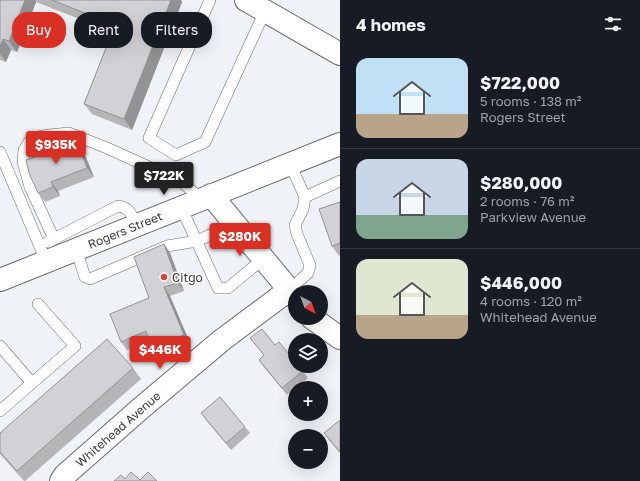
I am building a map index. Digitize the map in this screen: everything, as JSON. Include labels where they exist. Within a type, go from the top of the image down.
[{"type":"street","points":[[246,0],[339,50]]},
{"type":"street","name":"Rogers Street","points":[[0,280],[42,254],[76,249],[340,144]]},
{"type":"street","points":[[206,197],[234,224],[288,289]]},
{"type":"street","name":"Whitehead Avenue","points":[[61,481],[65,475],[140,409],[222,340],[288,297]]},
{"type":"street","points":[[322,325],[340,338]]},
{"type":"lane","points":[[210,0],[149,138],[176,155],[205,142],[265,11]]},
{"type":"lane","points":[[54,238],[30,186],[24,162],[24,150],[29,142],[38,137],[69,133],[107,148],[182,182],[206,197]]},
{"type":"lane","points":[[0,152],[42,254]]},
{"type":"lane","points":[[290,164],[305,197],[303,209],[295,225],[297,234],[310,265],[308,273],[299,285]]},
{"type":"lane","points":[[305,197],[340,181]]},
{"type":"lane","points":[[42,254],[54,238],[118,206],[123,206],[128,209],[136,225]]},
{"type":"lane","points":[[181,207],[218,288],[228,288],[263,259]]},
{"type":"lane","points":[[76,249],[85,277],[90,279],[167,246],[196,241],[234,224]]},
{"type":"lane","points":[[0,411],[75,346],[38,304]]},
{"type":"lane","points":[[0,346],[32,383]]},
{"type":"building","points":[[0,0],[25,0],[20,12],[12,12],[12,33],[9,41],[3,39],[0,47]]},
{"type":"building","points":[[52,0],[171,0],[166,12],[141,12],[141,48],[152,48],[124,119],[84,104],[106,48],[133,48],[133,12],[82,12]]},
{"type":"building","points":[[76,139],[87,168],[51,182],[53,187],[38,193],[29,173],[26,160]]},
{"type":"building","points":[[340,202],[340,243],[332,246],[319,209]]},
{"type":"building","points":[[164,244],[178,283],[164,287],[184,335],[152,348],[146,331],[121,342],[110,314],[149,298],[134,257]]},
{"type":"building","points":[[262,329],[275,345],[279,342],[288,353],[288,373],[301,373],[291,381],[288,381],[288,383],[282,388],[259,360],[264,355],[250,338]]},
{"type":"building","points":[[107,339],[133,368],[17,471],[0,452],[0,433]]},
{"type":"building","points":[[220,397],[245,427],[226,443],[201,413]]},
{"type":"building","points":[[340,420],[340,452],[328,438],[328,430]]},
{"type":"building","points":[[131,472],[140,480],[148,472],[157,481],[114,481],[121,475],[125,479]]},
{"type":"place","name":"Citgo","points":[[164,277]]}]
